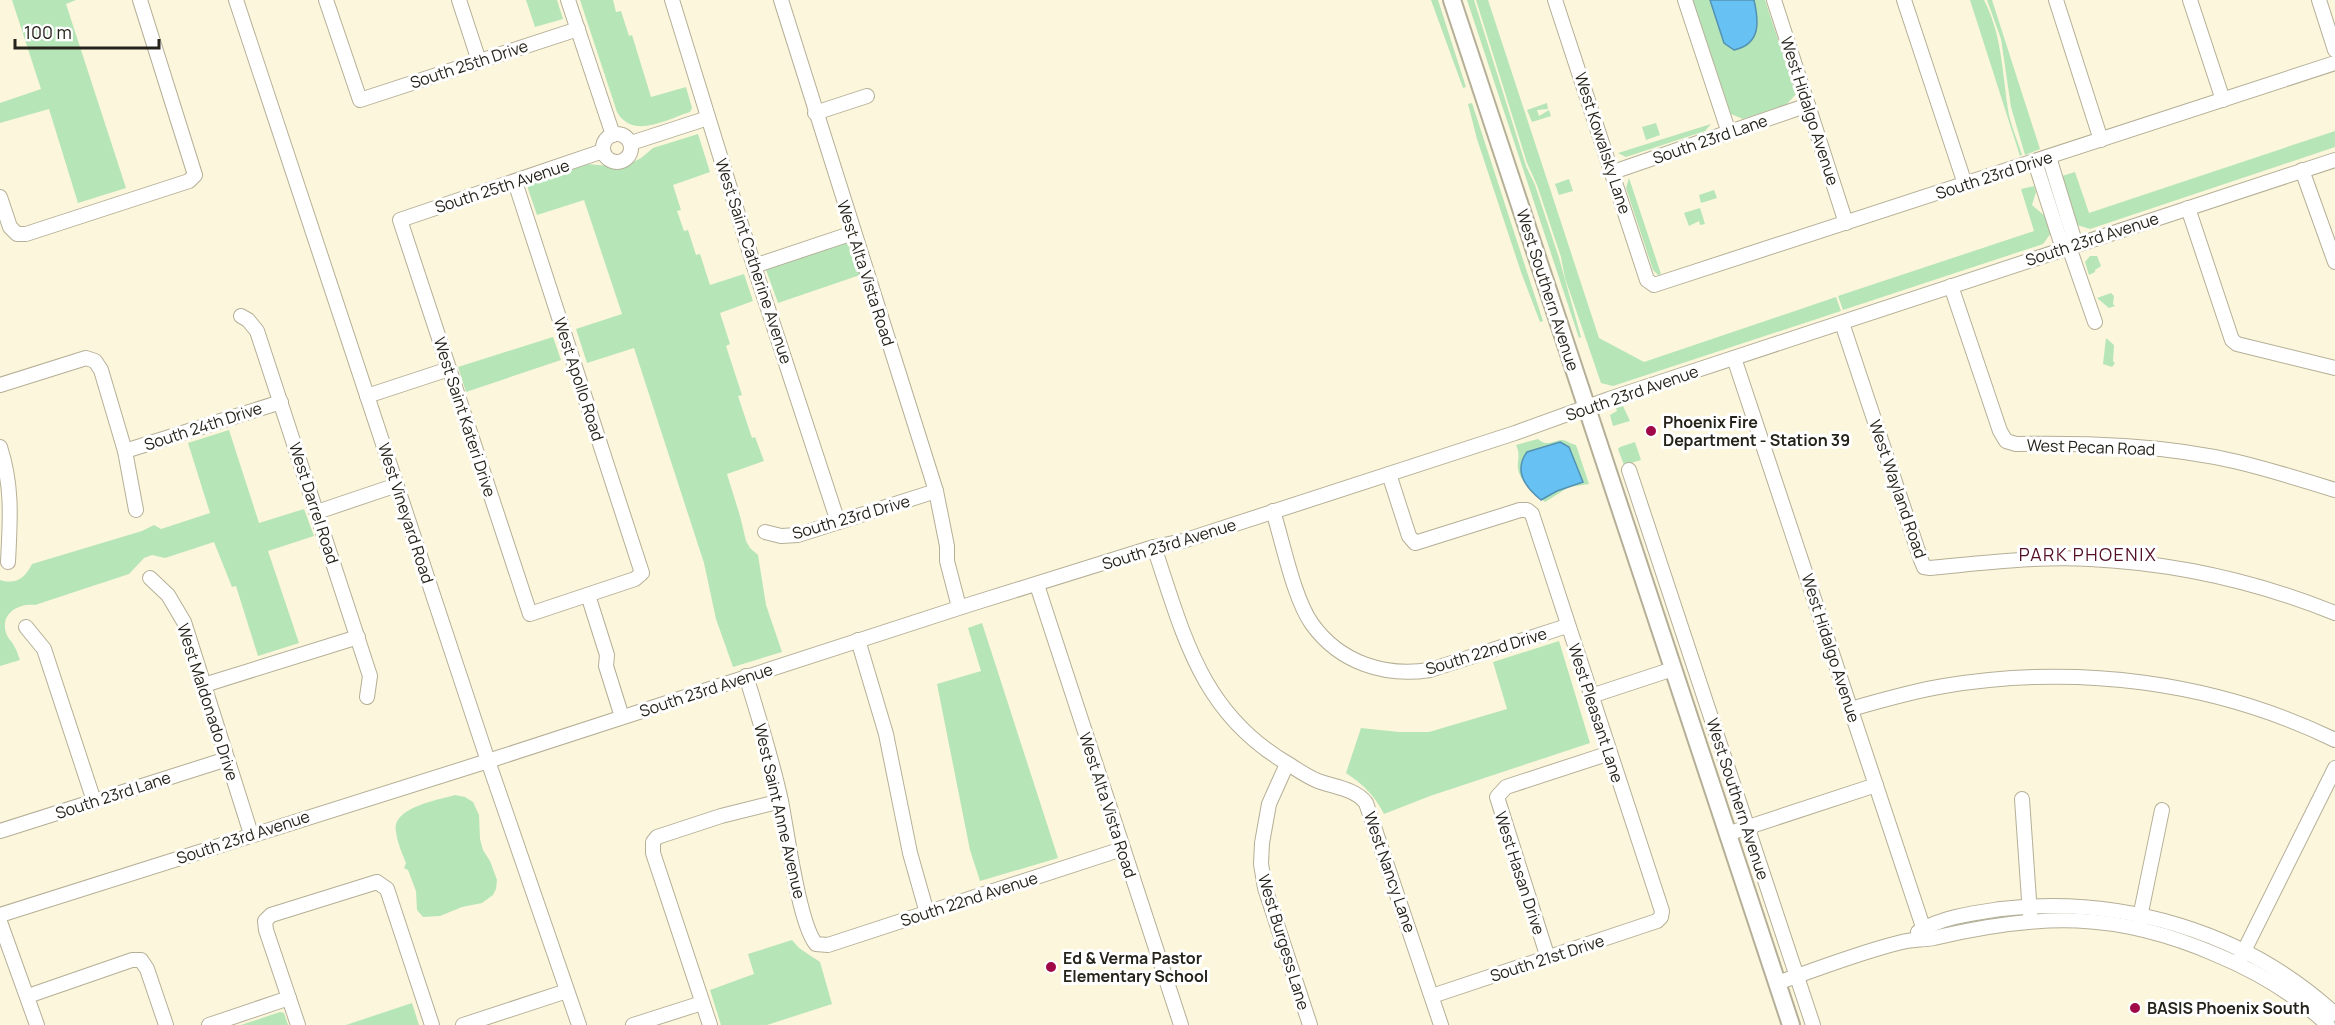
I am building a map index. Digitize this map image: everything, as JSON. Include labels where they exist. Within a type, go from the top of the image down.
[{"type":"main road","name":"West Southern Avenue","points":[[1452,0],[1791,1025]]},
{"type":"street","points":[[0,196],[10,227],[18,234],[26,234],[189,181],[195,175],[140,0]]},
{"type":"street","name":"West Vineyard Road","points":[[236,0],[488,760],[579,1025]]},
{"type":"street","name":"South 25th Drive","points":[[326,0],[360,100],[578,29]]},
{"type":"street","points":[[459,0],[479,61]]},
{"type":"street","points":[[568,0],[612,135]]},
{"type":"street","name":"West Saint Catherine Avenue","points":[[672,0],[754,266],[838,522]]},
{"type":"street","name":"West Alta Vista Road","points":[[781,0],[936,491],[947,546],[955,558],[963,606]]},
{"type":"street","name":"West Kowalsky Lane","points":[[1555,0],[1647,280],[1652,285]]},
{"type":"street","points":[[1685,0],[1729,133]]},
{"type":"street","name":"West Hidalgo Avenue","points":[[1774,0],[1846,223]]},
{"type":"street","points":[[1904,0],[1965,184]]},
{"type":"street","points":[[2056,0],[2102,140]]},
{"type":"street","points":[[2190,0],[2223,100]]},
{"type":"street","points":[[2319,0],[2335,50]]},
{"type":"street","name":"South 23rd Drive","points":[[1652,285],[2335,63]]},
{"type":"street","points":[[815,113],[867,96]]},
{"type":"street","name":"South 23rd Lane","points":[[1613,172],[1808,105]]},
{"type":"street","points":[[631,143],[708,117]]},
{"type":"street","points":[[612,135],[623,135],[631,143],[630,154],[622,162],[611,161],[603,151],[604,142],[612,135]]},
{"type":"street","name":"South 25th Avenue","points":[[400,220],[603,151]]},
{"type":"street","points":[[2042,159],[2095,322]]},
{"type":"street","name":"South 23rd Avenue","points":[[0,915],[963,606],[1154,547],[1184,541],[2335,160]]},
{"type":"street","points":[[2302,170],[2335,262]]},
{"type":"street","name":"West Apollo Road","points":[[515,182],[642,570],[641,576],[588,595]]},
{"type":"street","points":[[2188,208],[2232,340],[2237,344],[2335,368]]},
{"type":"street","name":"West Saint Kateri Drive","points":[[400,220],[530,614],[588,595]]},
{"type":"street","points":[[754,266],[853,232]]},
{"type":"street","name":"West Pecan Road","points":[[1952,286],[2000,431],[2006,441],[2016,444],[2083,444],[2153,448],[2238,462],[2335,490]]},
{"type":"street","name":"West Darrel Road","points":[[241,316],[248,320],[257,331],[281,402],[370,676],[367,697]]},
{"type":"street","name":"West Wayland Road","points":[[1842,323],[1924,567],[2089,558],[2154,564],[2224,579],[2307,602],[2335,613]]},
{"type":"street","points":[[0,386],[86,358],[95,361],[101,370],[125,451],[136,510]]},
{"type":"street","name":"West Hidalgo Avenue","points":[[1734,358],[1925,934]]},
{"type":"street","points":[[367,396],[449,369]]},
{"type":"street","name":"South 24th Drive","points":[[125,451],[281,402]]},
{"type":"street","points":[[0,447],[6,465],[11,497],[8,562]]},
{"type":"street","name":"West Southern Avenue","points":[[1629,470],[1813,1025]]},
{"type":"street","name":"West Pleasant Lane","points":[[1389,474],[1412,541],[1420,543],[1527,510],[1533,518],[1662,911],[1661,917]]},
{"type":"street","points":[[317,512],[397,486]]},
{"type":"street","name":"South 23rd Drive","points":[[765,532],[785,536],[798,534],[936,491]]},
{"type":"street","name":"South 22nd Drive","points":[[1273,512],[1301,603],[1312,624],[1336,649],[1370,666],[1389,672],[1410,673],[1430,670],[1568,626]]},
{"type":"street","points":[[1154,547],[1188,647],[1202,679],[1214,698],[1251,737],[1287,764]]},
{"type":"street","points":[[1644,580],[1664,573]]},
{"type":"street","name":"West Maldonado Drive","points":[[150,578],[168,595],[184,622],[251,834]]},
{"type":"street","name":"West Alta Vista Road","points":[[1037,585],[1181,1025]]},
{"type":"street","points":[[588,595],[607,655],[615,664],[627,715]]},
{"type":"street","points":[[26,627],[44,649],[94,801]]},
{"type":"street","points":[[204,685],[358,637]]},
{"type":"street","points":[[858,640],[886,734],[910,853],[927,913]]},
{"type":"street","points":[[1591,696],[1673,669]]},
{"type":"street","points":[[1851,709],[1954,684],[2052,675],[2099,678],[2203,692],[2296,723],[2335,740]]},
{"type":"street","name":"West Saint Anne Avenue","points":[[746,676],[770,754],[795,878],[810,936],[816,944]]},
{"type":"street","name":"West Hasan Drive","points":[[1548,958],[1497,801],[1502,790],[1610,753]]},
{"type":"street","name":"South 23rd Lane","points":[[0,831],[227,759]]},
{"type":"street","name":"West Nancy Lane","points":[[1287,764],[1317,780],[1358,794],[1366,803],[1441,1025]]},
{"type":"street","name":"West Burgess Lane","points":[[1287,764],[1269,804],[1261,864],[1265,888],[1310,1025]]},
{"type":"street","points":[[2241,958],[2335,768]]},
{"type":"street","points":[[1727,834],[1876,785]]},
{"type":"street","points":[[2022,799],[2030,913]]},
{"type":"street","points":[[710,1025],[652,853],[653,842],[657,837],[721,816],[781,801]]},
{"type":"street","points":[[2139,922],[2162,810]]},
{"type":"street","name":"South 22nd Avenue","points":[[816,944],[828,945],[1122,849]]},
{"type":"street","points":[[298,1025],[265,921],[271,915],[373,882],[381,883],[387,889],[432,1025]]},
{"type":"street","points":[[1777,983],[1925,934],[1988,925],[2030,913],[2098,922],[2177,924],[2241,958],[2274,968],[2331,1017]]},
{"type":"street","name":"South 21st Drive","points":[[1432,996],[1658,921],[1661,917]]},
{"type":"street","points":[[0,922],[37,1025]]},
{"type":"street","points":[[28,996],[132,960],[141,960],[147,969],[166,1025]]},
{"type":"street","points":[[463,1025],[567,991]]},
{"type":"street","points":[[209,1025],[289,998]]},
{"type":"street","points":[[633,1025],[702,1003]]},
{"type":"green space","points":[[12,0],[76,0],[66,4],[126,188],[78,203],[49,109],[0,123],[0,103],[41,89]]},
{"type":"green space","points":[[526,0],[557,0],[563,19],[535,27]]},
{"type":"green space","points":[[580,0],[613,0],[616,12],[621,11],[629,36],[632,35],[651,97],[686,87],[692,108],[690,112],[651,125],[632,125],[624,120],[617,112]]},
{"type":"green space","points":[[1431,0],[1438,0],[1466,87],[1463,88]]},
{"type":"green space","points":[[1467,0],[1474,0],[1526,166],[1535,185],[1559,258],[1581,337],[1579,338]]},
{"type":"green space","points":[[1476,0],[1488,0],[1599,338],[1644,362],[1836,297],[1841,311],[1613,386],[1601,383],[1565,278],[1561,257],[1537,185],[1527,163]]},
{"type":"green space","points":[[1693,0],[1765,0],[1796,94],[1787,104],[1743,119],[1731,114]]},
{"type":"green space","points":[[1970,0],[1984,0],[1995,28],[2009,115],[2022,155],[2020,156]]},
{"type":"green space","points":[[1987,0],[1992,0],[2040,149],[2025,155],[2011,107],[2001,39]]},
{"type":"green space","points":[[1472,103],[1543,321],[1540,322],[1477,139],[1468,104]]},
{"type":"green space","points":[[1547,103],[1548,109],[1537,110],[1539,116],[1549,110],[1551,116],[1532,122],[1527,110]]},
{"type":"green space","points":[[1656,123],[1660,135],[1646,140],[1642,127]]},
{"type":"green space","points":[[1711,124],[1705,131],[1626,157],[1618,153]]},
{"type":"green space","points":[[2335,131],[2335,147],[2090,229],[2077,225],[2063,183],[2062,176],[2075,172],[2089,213]]},
{"type":"green space","points":[[698,134],[710,172],[673,185],[681,210],[677,211],[684,231],[688,230],[696,255],[700,254],[710,285],[744,274],[753,301],[720,313],[730,344],[726,346],[742,395],[738,396],[752,438],[755,437],[764,461],[727,474],[746,541],[758,555],[766,605],[782,652],[733,667],[716,619],[704,563],[634,348],[587,363],[576,329],[622,314],[584,200],[537,215],[527,186],[586,164],[624,167],[653,148]]},
{"type":"green space","points":[[1629,178],[1661,274],[1658,275],[1653,270],[1626,188]]},
{"type":"green space","points":[[1569,179],[1573,191],[1559,195],[1555,184]]},
{"type":"green space","points":[[2034,186],[2036,192],[2032,205],[2046,217],[2051,233],[2043,244],[1843,310],[1838,296],[2034,231],[2021,189]]},
{"type":"green space","points":[[1714,190],[1717,198],[1701,203],[1699,195]]},
{"type":"green space","points":[[1700,208],[1705,224],[1700,225],[1699,221],[1689,226],[1684,213]]},
{"type":"green space","points":[[844,242],[848,244],[860,275],[778,303],[765,267]]},
{"type":"green space","points":[[2090,256],[2097,256],[2101,266],[2089,275],[2085,262]]},
{"type":"green space","points":[[2111,293],[2114,296],[2115,306],[2109,308],[2097,298]]},
{"type":"green space","points":[[553,337],[561,360],[466,392],[458,367]]},
{"type":"green space","points":[[2106,338],[2114,345],[2113,361],[2115,363],[2112,367],[2103,364]]},
{"type":"green space","points":[[1623,406],[1630,421],[1613,426],[1610,415],[1617,411],[1616,408]]},
{"type":"green space","points":[[229,430],[259,523],[304,509],[314,536],[268,551],[299,643],[258,656],[236,586],[232,587],[214,542],[165,558],[152,555],[144,558],[129,574],[35,605],[17,608],[8,615],[5,626],[7,635],[20,660],[0,666],[0,580],[15,581],[23,577],[32,564],[142,531],[154,525],[161,529],[210,513],[188,443]]},
{"type":"green space","points":[[1538,439],[1547,443],[1564,440],[1576,445],[1589,484],[1569,487],[1545,502],[1525,483],[1518,469],[1519,455],[1516,445]]},
{"type":"green space","points":[[1635,442],[1641,460],[1624,465],[1618,449]]},
{"type":"green space","points":[[982,623],[1058,858],[980,881],[970,850],[937,684],[981,671],[968,628]]},
{"type":"green space","points":[[1559,641],[1590,743],[1430,796],[1384,814],[1368,791],[1346,773],[1361,728],[1429,732],[1507,709],[1493,662]]},
{"type":"green space","points":[[455,795],[473,802],[479,815],[480,839],[497,880],[496,889],[493,895],[482,903],[462,907],[440,916],[423,917],[417,910],[416,891],[408,870],[404,868],[406,863],[397,839],[397,823],[401,816],[409,810]]},
{"type":"green space","points":[[1986,915],[2014,915],[1948,929],[1947,926]]},
{"type":"green space","points":[[792,940],[799,948],[820,962],[832,1004],[767,1025],[721,1025],[710,990],[754,974],[748,954]]},
{"type":"green space","points":[[412,1003],[419,1025],[346,1025]]},
{"type":"green space","points":[[280,1012],[284,1013],[288,1025],[241,1025]]},
{"type":"water","points":[[1710,0],[1754,0],[1757,24],[1754,37],[1749,43],[1734,50],[1724,43]]},
{"type":"water","points":[[1560,442],[1569,447],[1583,482],[1557,491],[1541,500],[1523,479],[1521,466],[1523,459],[1527,452]]},
{"type":"place","name":"Phoenix Fire Department - Station 39","points":[[1651,431]]},
{"type":"place","name":"Ed & Verma Pastor Elementary School","points":[[1051,967]]},
{"type":"place","name":"BASIS Phoenix South","points":[[2135,1008]]},
{"type":"district","name":"PARK PHOENIX","points":[[2088,554]]}]
